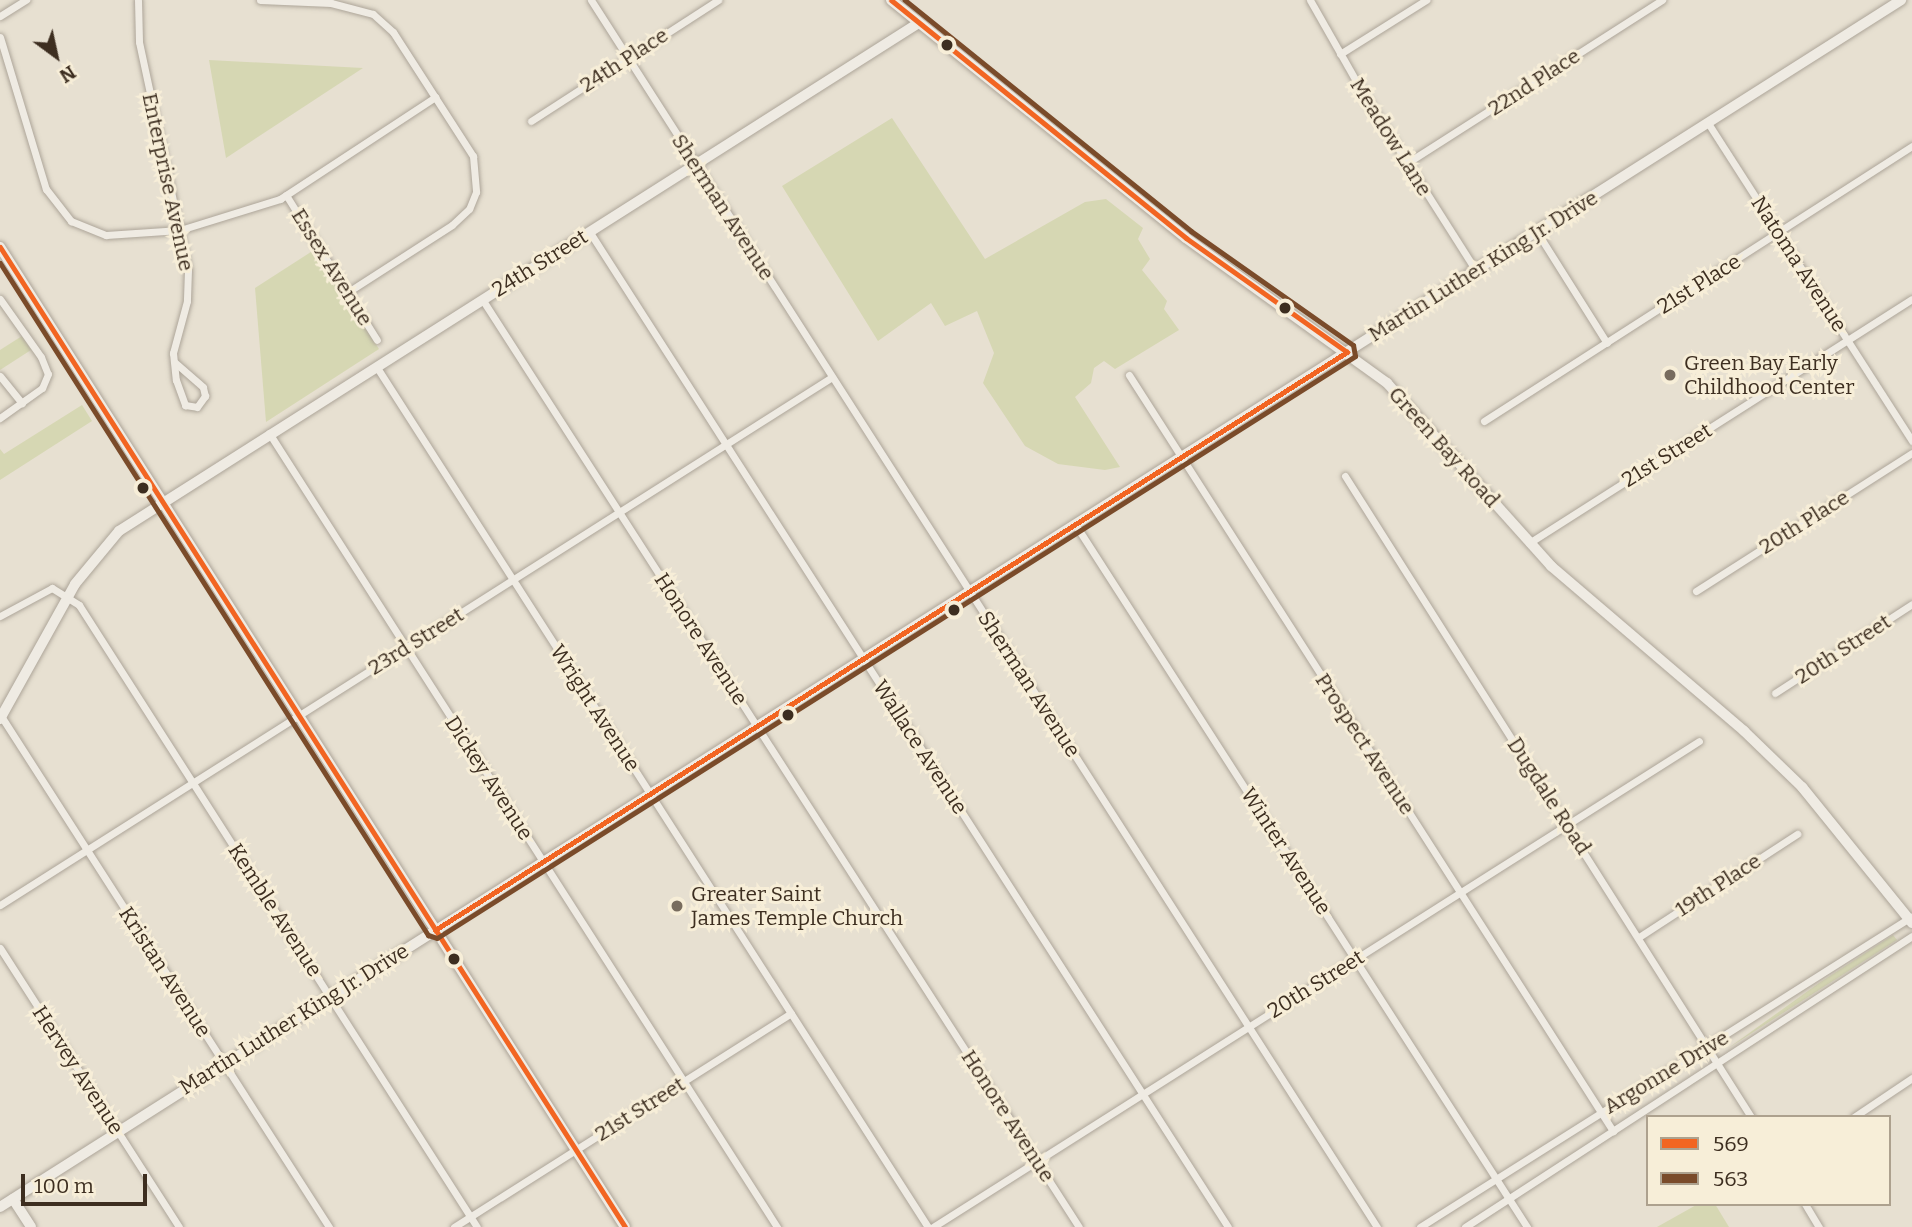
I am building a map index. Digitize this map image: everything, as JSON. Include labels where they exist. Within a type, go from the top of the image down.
[{"type":"street","points":[[0,16],[26,0]]},
{"type":"street","name":"Enterprise Avenue","points":[[138,0],[139,42],[189,282],[175,363],[181,399],[185,405],[197,407],[205,396],[203,387],[175,363]]},
{"type":"street","points":[[260,0],[331,3],[373,15],[393,32],[473,156],[476,192],[469,209],[452,225],[348,292]]},
{"type":"street","name":"Sherman Avenue","points":[[591,0],[1377,1227]]},
{"type":"street","name":"24th Place","points":[[531,121],[718,0]]},
{"type":"street","name":"Green Bay Road","points":[[891,0],[917,24],[1186,238],[1347,352],[1417,412],[1529,542],[1602,612],[1699,693],[1802,787],[1911,920]]},
{"type":"street","name":"Meadow Lane","points":[[1310,0],[1406,163],[1476,271]]},
{"type":"street","points":[[1340,54],[1426,0]]},
{"type":"street","name":"22nd Place","points":[[1406,163],[1662,0]]},
{"type":"street","name":"Martin Luther King Jr. Drive","points":[[0,1207],[1901,0]]},
{"type":"street","name":"24th Street","points":[[1,717],[69,595],[110,539],[163,501],[269,433],[917,24]]},
{"type":"street","points":[[0,37],[38,168],[57,208],[79,225],[106,235],[180,229],[251,210],[286,195],[435,97]]},
{"type":"street","name":"Natoma Avenue","points":[[1708,123],[1912,441]]},
{"type":"street","name":"21st Place","points":[[1484,421],[1912,146]]},
{"type":"street","name":"Essex Avenue","points":[[286,195],[377,340]]},
{"type":"street","name":"Wallace Avenue","points":[[589,231],[1228,1227]]},
{"type":"street","points":[[1537,232],[1607,342]]},
{"type":"street","points":[[0,247],[625,1227]]},
{"type":"street","name":"Honore Avenue","points":[[482,299],[1079,1227]]},
{"type":"street","name":"21st Street","points":[[1529,542],[1912,299]]},
{"type":"street","points":[[0,418],[47,381],[45,365],[2,305]]},
{"type":"street","name":"Wright Avenue","points":[[376,366],[931,1227]]},
{"type":"street","name":"Prospect Avenue","points":[[1129,375],[1613,1131]]},
{"type":"street","points":[[0,376],[22,403]]},
{"type":"street","name":"23rd Street","points":[[0,905],[832,377]]},
{"type":"street","name":"Dickey Avenue","points":[[269,433],[777,1227]]},
{"type":"street","name":"20th Place","points":[[1696,591],[1912,453]]},
{"type":"street","name":"Dugdale Road","points":[[1345,476],[1750,1115]]},
{"type":"street","name":"Winter Avenue","points":[[1075,524],[1527,1227]]},
{"type":"street","points":[[0,616],[39,592],[52,588],[69,595]]},
{"type":"street","name":"Kemble Avenue","points":[[69,595],[194,782],[477,1227]]},
{"type":"street","name":"20th Street","points":[[1774,693],[1912,604]]},
{"type":"street","name":"Kristan Avenue","points":[[1,717],[329,1227]]},
{"type":"street","name":"20th Street","points":[[931,1227],[1699,741]]},
{"type":"street","name":"19th Place","points":[[1639,937],[1797,834]]},
{"type":"street","name":"Argonne Drive","points":[[1420,1227],[1911,920]]},
{"type":"street","name":"Argonne Drive","points":[[1465,1227],[1720,1064],[1912,936]]},
{"type":"street","name":"Hervey Avenue","points":[[0,947],[179,1227]]},
{"type":"street","name":"21st Street","points":[[454,1227],[791,1013]]},
{"type":"street","points":[[1857,1115],[1912,1078]]},
{"type":"street","points":[[12,1199],[31,1227]]},
{"type":"street","points":[[1806,1206],[1819,1227]]},
{"type":"green space","points":[[209,60],[363,68],[226,158]]},
{"type":"green space","points":[[892,118],[985,259],[1085,202],[1106,199],[1143,228],[1138,239],[1150,259],[1142,270],[1167,301],[1164,309],[1179,330],[1115,369],[1104,361],[1094,368],[1091,383],[1075,397],[1120,467],[1105,470],[1058,464],[1025,446],[983,383],[994,353],[977,311],[945,326],[931,303],[878,341],[782,186]]},
{"type":"green space","points":[[314,250],[379,349],[266,422],[255,288]]},
{"type":"green space","points":[[22,336],[31,350],[0,370],[0,350]]},
{"type":"green space","points":[[82,405],[92,421],[0,480],[0,449],[4,454]]},
{"type":"green space","points":[[1893,935],[1897,940],[1727,1049],[1819,983]]},
{"type":"green space","points":[[1694,1206],[1716,1206],[1729,1227],[1657,1227]]},
{"type":"transit line","name":"569","points":[[435,930],[1347,352],[1186,238],[891,0]]},
{"type":"transit line","name":"563","points":[[0,263],[428,935],[437,938],[1355,356],[1353,345],[1191,231],[905,0]]},
{"type":"transit line","name":"569","points":[[0,247],[625,1227]]},
{"type":"place","name":"Green Bay Early Childhood Center","points":[[1670,375]]},
{"type":"place","name":"Greater Saint James Temple Church","points":[[677,906]]}]
